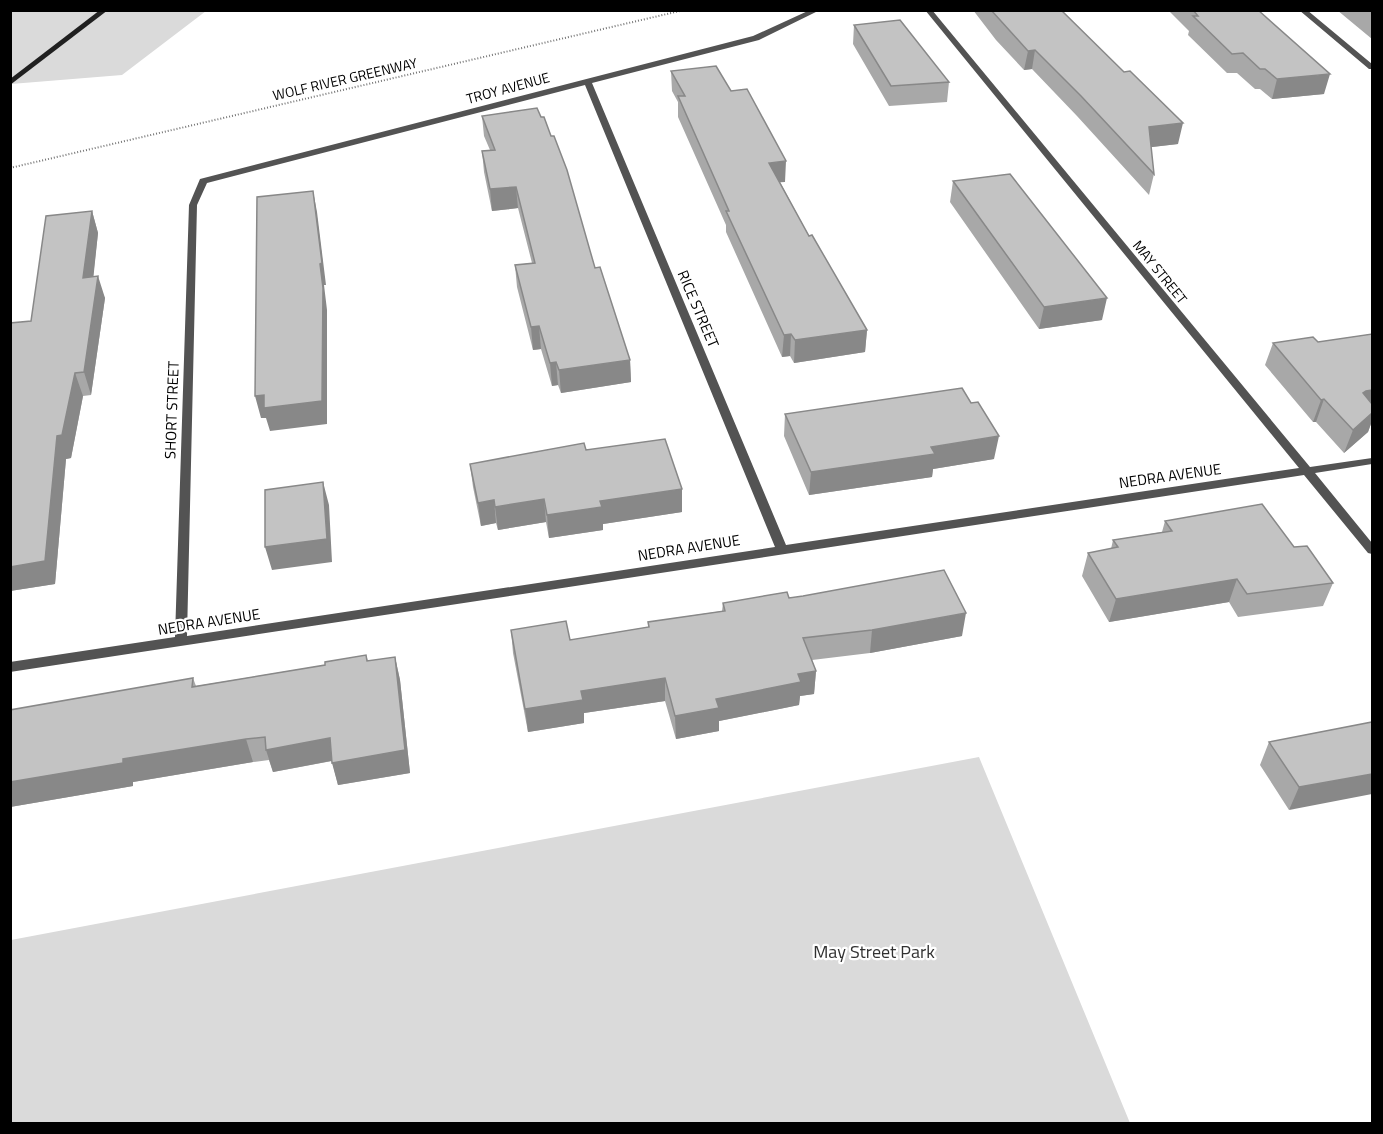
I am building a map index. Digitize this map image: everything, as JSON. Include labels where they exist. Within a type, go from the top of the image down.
[{"type":"main road","points":[[10,83],[105,10]]},
{"type":"street","name":"TROY AVENUE","points":[[203,181],[756,38],[817,10]]},
{"type":"street","name":"MAY STREET","points":[[928,10],[1372,550]]},
{"type":"street","points":[[1302,10],[1372,67]]},
{"type":"street","name":"RICE STREET","points":[[587,81],[782,549]]},
{"type":"street","name":"SHORT STREET","points":[[181,642],[193,205],[203,181]]},
{"type":"street","name":"NEDRA AVENUE","points":[[10,667],[1372,460]]},
{"type":"path","name":"WOLF RIVER GREENWAY","points":[[10,168],[684,10]]},
{"type":"green space","points":[[11,11],[206,11],[122,75],[11,84]]},
{"type":"green space","name":"May Street Park","points":[[979,757],[1130,1123],[11,1123],[11,940]]},
{"type":"building","points":[[991,10],[1061,10],[1124,72],[1130,71],[1183,123],[1149,127],[1154,174],[1081,96],[1035,50],[1028,51]]},
{"type":"building","points":[[1193,10],[1258,10],[1330,74],[1277,79],[1265,69],[1260,69],[1243,53],[1232,54],[1193,16],[1198,16]]},
{"type":"building","points":[[900,20],[949,82],[891,86],[854,25]]},
{"type":"building","points":[[716,66],[731,91],[747,89],[786,161],[769,163],[809,236],[812,235],[867,330],[795,340],[791,334],[784,335],[726,211],[729,211],[678,96],[685,96],[671,71]]},
{"type":"building","points":[[537,108],[541,117],[544,117],[551,136],[554,136],[567,170],[595,268],[600,267],[630,360],[559,370],[556,362],[550,363],[539,326],[531,327],[515,265],[535,263],[516,187],[490,189],[482,151],[495,150],[482,116]]},
{"type":"building","points":[[1010,174],[1107,298],[1044,307],[953,181]]},
{"type":"building","points":[[313,191],[322,263],[320,264],[323,288],[322,401],[264,408],[264,395],[255,396],[257,197]]},
{"type":"building","points":[[92,211],[83,278],[98,276],[84,372],[75,373],[62,435],[57,436],[45,561],[10,567],[10,323],[31,321],[46,216]]},
{"type":"building","points":[[1372,334],[1372,390],[1363,393],[1372,404],[1372,413],[1353,430],[1324,399],[1321,400],[1273,343],[1313,337],[1318,342]]},
{"type":"building","points":[[962,388],[971,403],[978,402],[999,436],[931,447],[935,454],[811,472],[785,414]]},
{"type":"building","points":[[665,439],[682,489],[600,501],[602,507],[547,515],[544,499],[495,507],[494,500],[478,503],[470,464],[584,443],[586,450]]},
{"type":"building","points":[[323,482],[327,539],[265,547],[265,490]]},
{"type":"building","points":[[1262,504],[1294,547],[1307,546],[1333,583],[1247,594],[1237,579],[1116,599],[1088,553],[1118,547],[1113,540],[1172,531],[1165,521]]},
{"type":"building","points":[[944,570],[966,613],[872,630],[803,638],[816,671],[798,674],[801,682],[716,699],[719,708],[675,716],[665,678],[581,691],[583,700],[525,709],[511,630],[566,621],[570,640],[649,627],[648,622],[725,611],[723,603],[787,592],[789,598],[803,596]]},
{"type":"building","points":[[366,655],[367,661],[395,657],[405,750],[332,763],[330,738],[266,750],[265,737],[123,759],[123,763],[10,782],[10,710],[193,678],[192,687],[325,665],[325,662]]},
{"type":"building","points":[[1372,722],[1372,774],[1299,787],[1269,742]]}]
